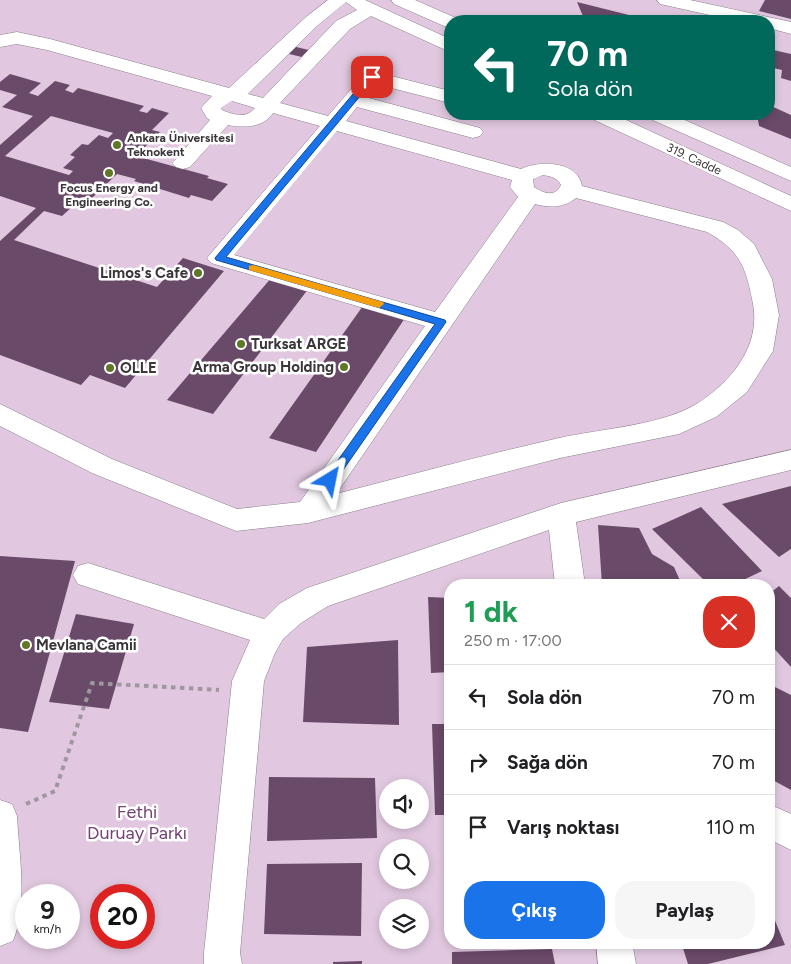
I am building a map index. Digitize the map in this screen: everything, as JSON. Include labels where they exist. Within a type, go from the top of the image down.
[{"type":"street","points":[[339,0],[312,20],[233,96],[222,98],[213,103],[211,108],[214,114],[238,121],[254,120],[265,111],[267,105],[343,25],[371,9]]},
{"type":"street","points":[[352,0],[444,43]]},
{"type":"street","points":[[400,0],[444,19]]},
{"type":"street","points":[[666,0],[733,15]]},
{"type":"street","points":[[775,24],[791,28]]},
{"type":"street","points":[[0,41],[17,38],[37,41],[454,157],[526,186],[537,199],[554,200],[562,198],[571,190]]},
{"type":"street","points":[[441,322],[220,258],[372,77],[444,95]]},
{"type":"street","points":[[352,100],[473,132]]},
{"type":"street","points":[[183,162],[223,118]]},
{"type":"street","points":[[454,157],[482,120]]},
{"type":"street","name":"319. Cadde","points":[[610,120],[791,204]]},
{"type":"street","name":"319. Cadde","points":[[669,120],[791,174]]},
{"type":"street","points":[[308,512],[441,322],[535,170],[559,172],[570,180],[571,190]]},
{"type":"street","points":[[0,414],[102,466],[236,520],[308,512],[560,448],[679,424],[707,410],[738,385],[761,352],[767,315],[760,279],[746,249],[730,235],[716,227],[571,190]]},
{"type":"street","points":[[223,964],[222,953],[246,691],[248,681],[269,634],[279,621],[292,611],[318,597],[561,514],[791,460]]},
{"type":"street","points":[[561,514],[569,579]]},
{"type":"street","points":[[88,575],[269,634]]},
{"type":"street","points":[[0,816],[3,892],[0,928]]},
{"type":"street","points":[[775,824],[791,833]]},
{"type":"street","points":[[615,949],[617,964]]},
{"type":"path","points":[[0,816],[56,790],[92,683],[246,691]]},
{"type":"green space","name":"Fethi Duruay Parkı","points":[[0,0],[791,0],[791,964],[0,964]]},
{"type":"building","points":[[765,0],[791,0],[791,19],[759,11]]},
{"type":"building","points":[[577,2],[629,15],[582,15]]},
{"type":"building","points":[[292,46],[313,51],[306,58],[285,53]]},
{"type":"building","points":[[775,50],[791,54],[791,81],[781,78],[782,70],[775,68]]},
{"type":"building","points":[[10,74],[41,83],[29,93],[38,96],[55,81],[70,85],[65,90],[73,93],[78,88],[144,106],[139,111],[147,113],[152,108],[169,113],[152,130],[160,132],[136,156],[209,176],[207,178],[228,184],[212,201],[191,195],[189,198],[117,174],[91,199],[83,197],[62,216],[44,211],[14,240],[157,287],[183,258],[224,271],[125,388],[90,375],[81,385],[0,355],[0,241],[36,208],[0,196],[0,145],[33,116],[2,107],[17,95],[0,90],[0,82]],"holes":[[[51,116],[113,133],[108,138],[99,135],[88,145],[82,144],[70,155],[75,157],[63,168],[73,171],[69,175],[5,156]]]},
{"type":"building","points":[[775,108],[791,115],[791,139],[759,126],[758,120],[775,120]]},
{"type":"building","name":"Turksat ARGE","points":[[272,277],[309,288],[213,414],[167,400]]},
{"type":"building","points":[[365,303],[405,318],[316,452],[269,438]]},
{"type":"building","points":[[791,486],[791,549],[779,557],[722,504]]},
{"type":"building","points":[[701,507],[762,571],[745,579],[703,579],[652,529]]},
{"type":"building","points":[[598,525],[639,528],[652,554],[674,567],[679,579],[602,579]]},
{"type":"building","name":"Mevlana Camii","points":[[0,556],[75,561],[28,732],[0,728]]},
{"type":"building","points":[[779,586],[791,598],[791,667],[775,650],[775,589]]},
{"type":"building","points":[[428,597],[444,598],[444,672],[431,673]]},
{"type":"building","points":[[76,614],[134,624],[109,709],[49,702]]},
{"type":"building","points":[[398,640],[399,725],[303,722],[307,647]]},
{"type":"building","points":[[775,687],[791,695],[791,790],[775,781]]},
{"type":"building","points":[[432,724],[444,724],[444,815],[435,815]]},
{"type":"building","points":[[269,777],[375,778],[377,838],[267,841]]},
{"type":"building","points":[[362,863],[361,936],[264,934],[267,864]]},
{"type":"building","points":[[775,921],[785,945],[775,947]]},
{"type":"building","points":[[552,949],[555,964],[452,964],[452,952]]},
{"type":"building","points":[[683,949],[769,949],[708,964],[688,964]]},
{"type":"building","points":[[362,961],[362,964],[333,964],[333,962]]},
{"type":"slow traffic","points":[[253,268],[379,304]]},
{"type":"place","name":"Ankara Üniversitesi Teknokent","points":[[117,145]]},
{"type":"place","name":"Focus Energy and Engineering Co.","points":[[109,173]]},
{"type":"place","name":"Limos's Cafe","points":[[198,273]]},
{"type":"place","name":"Turksat ARGE","points":[[241,344]]},
{"type":"place","name":"Arma Group Holding","points":[[344,367]]},
{"type":"place","name":"OLLE","points":[[110,368]]},
{"type":"place","name":"Mevlana Camii","points":[[26,645]]},
{"type":"route","points":[[330,480],[441,322],[220,258],[372,77]]}]
